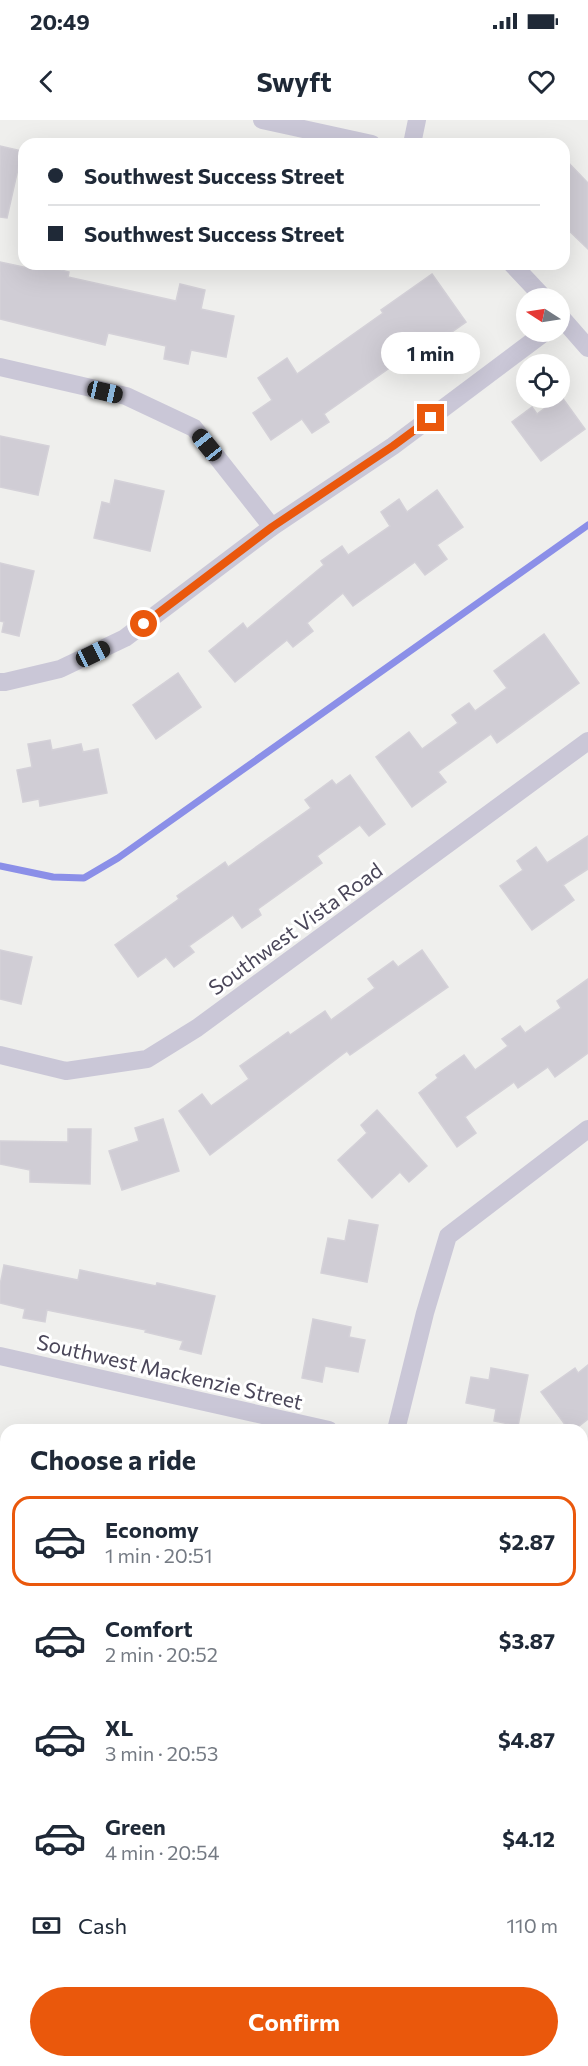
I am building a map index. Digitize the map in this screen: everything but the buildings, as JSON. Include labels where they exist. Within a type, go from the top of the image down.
[{"type":"street","points":[[262,120],[344,138]]},
{"type":"street","points":[[413,138],[417,120]]},
{"type":"street","points":[[518,270],[535,288]]},
{"type":"street","points":[[570,329],[588,348]]},
{"type":"street","points":[[0,682],[60,669],[125,638],[272,527],[393,446],[532,342]]},
{"type":"street","points":[[0,367],[126,396],[194,428],[272,527]]},
{"type":"street","name":"Southwest Vista Road","points":[[0,1055],[66,1071],[147,1059],[197,1028],[588,741]]},
{"type":"street","points":[[397,1424],[425,1313],[448,1236],[588,1129]]},
{"type":"street","name":"Southwest Mackenzie Street","points":[[0,1356],[302,1424]]},
{"type":"waterway","points":[[0,866],[53,877],[84,878],[118,858],[588,525]]},
{"type":"route","points":[[144,624],[272,527],[431,418]]}]
